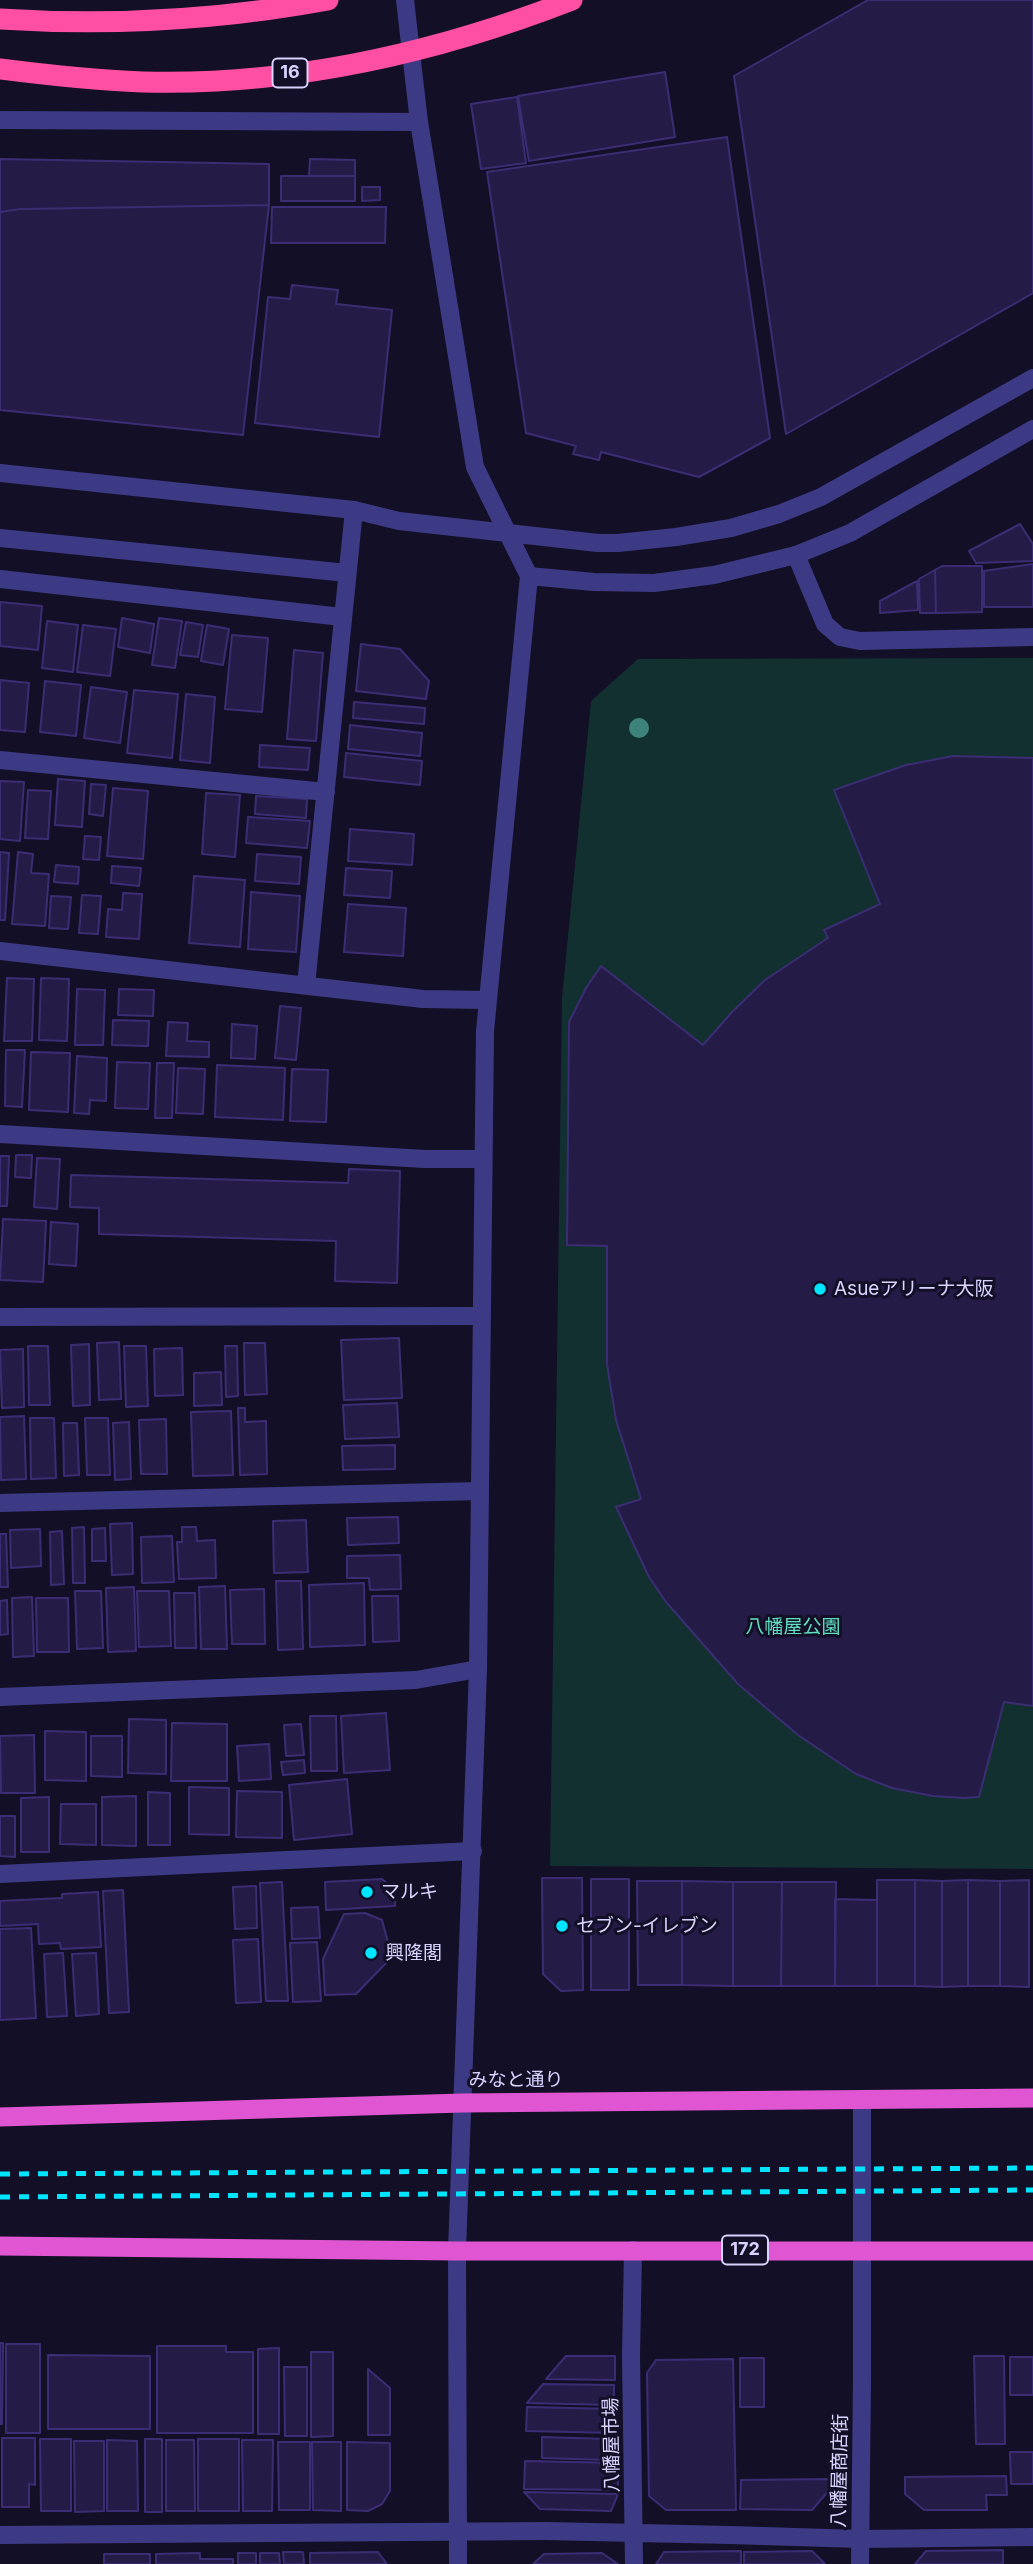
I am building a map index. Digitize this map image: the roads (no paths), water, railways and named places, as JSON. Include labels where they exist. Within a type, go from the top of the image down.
[{"type":"highway","points":[[0,19],[60,22],[177,20],[286,8],[328,0]]},
{"type":"highway","name":"16","points":[[0,69],[143,82],[228,80],[326,69],[441,44],[521,20],[572,0]]},
{"type":"highway","name":"みなと通り","points":[[0,2118],[462,2103],[1033,2098]]},
{"type":"highway","name":"172","points":[[0,2246],[457,2251],[1033,2251]]},
{"type":"street","points":[[405,0],[419,122],[475,467],[529,576],[486,1000],[480,1316],[478,1669],[457,2251],[458,2564]]},
{"type":"street","points":[[0,120],[419,122]]},
{"type":"street","points":[[0,473],[354,510],[399,521],[508,534],[618,543],[731,528],[779,514],[851,481],[1033,378]]},
{"type":"street","points":[[529,576],[594,582],[654,583],[714,575],[796,555],[850,533],[1033,429]]},
{"type":"street","points":[[306,985],[354,510]]},
{"type":"street","points":[[0,538],[347,573]]},
{"type":"street","points":[[796,555],[825,624],[840,637],[860,640],[1033,637]]},
{"type":"street","points":[[0,579],[342,617]]},
{"type":"street","points":[[0,760],[326,792]]},
{"type":"street","points":[[0,951],[424,999],[486,1000]]},
{"type":"street","points":[[0,1134],[425,1159],[482,1158]]},
{"type":"street","points":[[0,1317],[480,1316]]},
{"type":"street","points":[[0,1503],[479,1491]]},
{"type":"street","points":[[0,1697],[416,1680],[478,1669]]},
{"type":"street","points":[[0,1874],[473,1851]]},
{"type":"street","name":"八幡屋商店街","points":[[860,2564],[862,2100]]},
{"type":"street","name":"八幡屋市場","points":[[633,2250],[631,2356],[634,2564]]},
{"type":"street","points":[[0,2535],[457,2530],[860,2539],[1033,2537]]},
{"type":"railway","points":[[0,2174],[1033,2168]]},
{"type":"railway","points":[[0,2197],[1033,2190]]},
{"type":"place","name":"Asueアリーナ大阪","points":[[820,1289]]},
{"type":"place","name":"マルキ","points":[[367,1892]]},
{"type":"place","name":"セブン-イレブン","points":[[562,1926]]},
{"type":"place","name":"興隆閣","points":[[371,1953]]},
{"type":"park label","name":"八幡屋公園","points":[[793,1627]]}]
